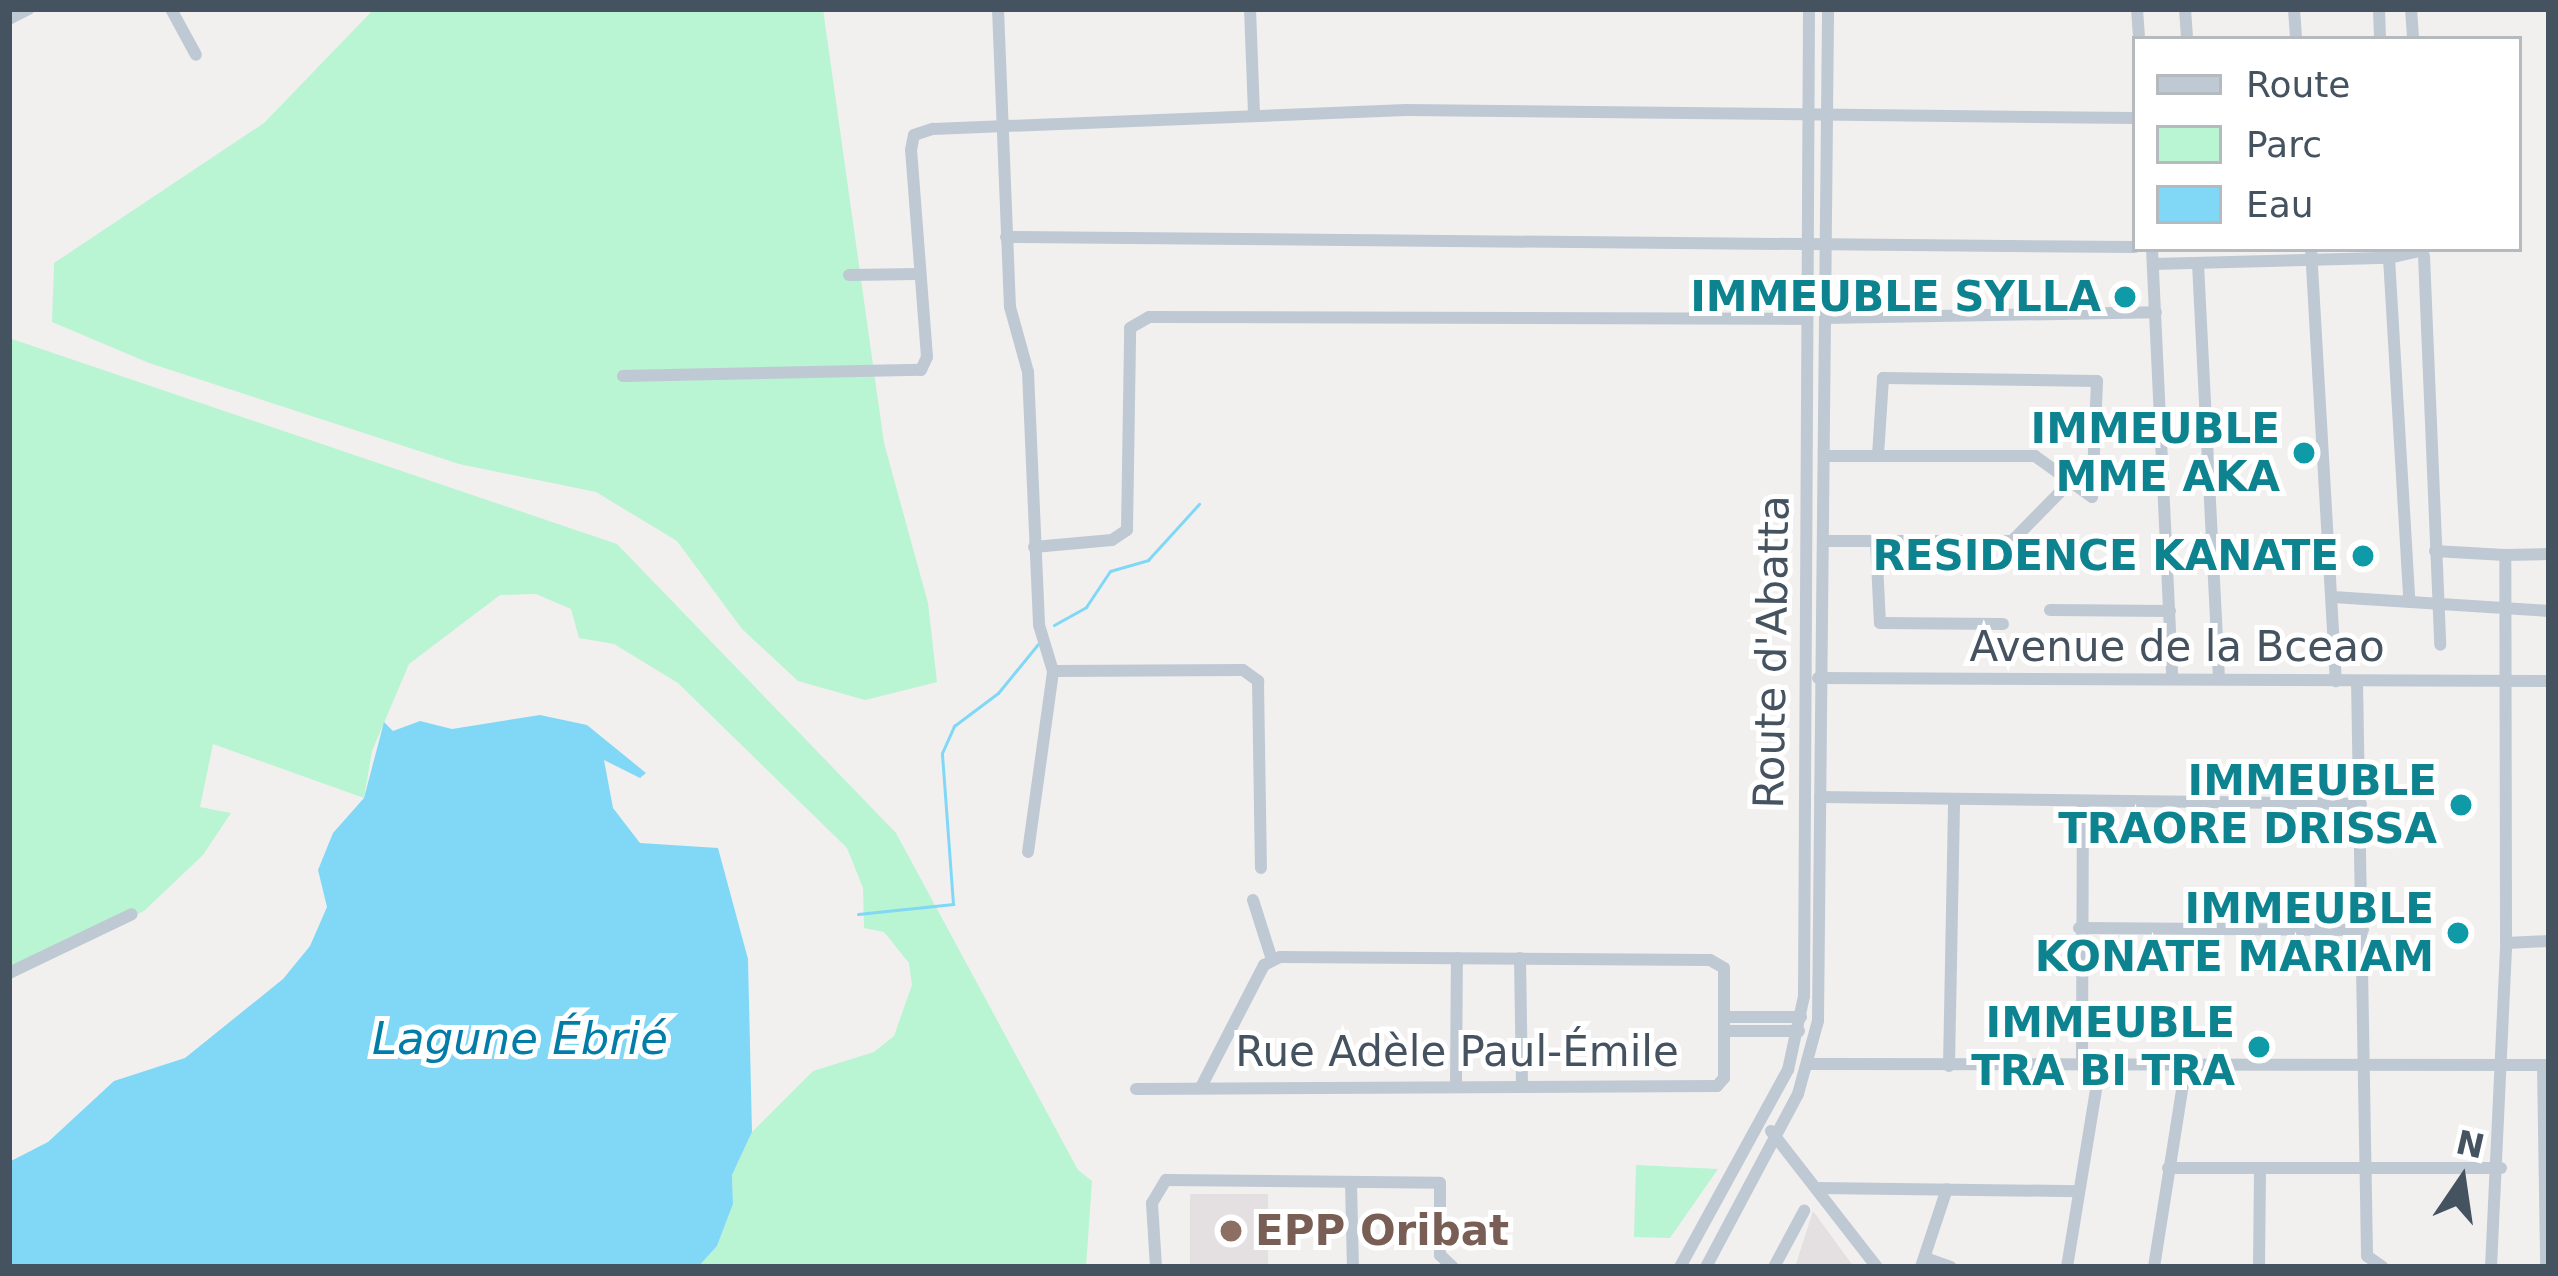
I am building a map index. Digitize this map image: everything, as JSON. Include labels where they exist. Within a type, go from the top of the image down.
[{"type":"street","points":[[9,19],[29,9]]},
{"type":"street","points":[[171,9],[196,55]]},
{"type":"street","points":[[998,9],[1010,307],[1028,372],[1039,625],[1053,671],[1028,852]]},
{"type":"street","points":[[1250,9],[1254,115]]},
{"type":"street","name":"Route d'Abatta","points":[[1680,1267],[1760,1125],[1800,1024],[1809,9]]},
{"type":"street","name":"Route d'Abatta","points":[[1706,1267],[1810,1064],[1822,958],[1828,9]]},
{"type":"street","points":[[623,376],[921,370],[927,358],[917,274],[914,135],[1000,122],[1254,115],[2132,118]]},
{"type":"street","points":[[1006,236],[2132,247]]},
{"type":"street","points":[[2171,677],[2152,256],[2198,264],[2312,255],[2389,258],[2423,252],[2440,645]]},
{"type":"street","points":[[2312,255],[2336,681]]},
{"type":"street","points":[[2389,258],[2409,599]]},
{"type":"street","points":[[2198,264],[2219,677]]},
{"type":"street","points":[[849,275],[917,274]]},
{"type":"street","points":[[1825,318],[2156,312]]},
{"type":"street","points":[[1034,547],[1112,540],[1127,530],[1130,328],[1149,317],[1807,319]]},
{"type":"street","points":[[1826,456],[1878,456],[2035,455],[2089,497],[2096,491],[2097,381],[2084,375],[1882,377],[1878,456]]},
{"type":"street","points":[[1826,541],[2012,541],[2068,484]]},
{"type":"street","points":[[1876,542],[1880,623],[2003,624]]},
{"type":"street","points":[[2435,551],[2549,554]]},
{"type":"street","points":[[2492,1267],[2501,1168],[2506,944],[2505,554]]},
{"type":"street","points":[[2333,597],[2549,611]]},
{"type":"street","points":[[2050,610],[2170,611]]},
{"type":"street","points":[[1053,671],[1251,674],[1263,692],[1261,868]]},
{"type":"street","name":"Avenue de la Bceao","points":[[1805,678],[2549,682]]},
{"type":"street","points":[[2357,681],[2367,1256],[2383,1267]]},
{"type":"street","points":[[1820,797],[2083,806],[2361,804]]},
{"type":"street","points":[[1949,1066],[1954,804]]},
{"type":"street","points":[[2082,1065],[2078,928],[2083,806]]},
{"type":"street","points":[[1202,1085],[1205,1067],[1272,960],[1253,900]]},
{"type":"street","points":[[9,973],[132,914]]},
{"type":"street","points":[[2078,928],[2363,930]]},
{"type":"street","points":[[2506,944],[2549,941]]},
{"type":"street","points":[[1456,1086],[1457,958]]},
{"type":"street","points":[[1520,958],[1522,1086]]},
{"type":"street","points":[[1272,960],[1718,962],[1725,1024]]},
{"type":"street","name":"Rue Adèle Paul-Émile","points":[[1136,1089],[1202,1085],[1717,1086],[1725,1024],[1800,1024]]},
{"type":"street","points":[[1810,1064],[2546,1065],[2546,1267]]},
{"type":"street","points":[[2067,1267],[2100,1065]]},
{"type":"street","points":[[2154,1267],[2186,1066]]},
{"type":"street","points":[[1760,1125],[1778,1134],[1877,1267]]},
{"type":"street","points":[[2168,1168],[2501,1168]]},
{"type":"street","points":[[2258,1267],[2260,1168]]},
{"type":"street","points":[[1156,1267],[1152,1203],[1166,1180],[1440,1183],[1440,1255],[1453,1267]]},
{"type":"street","points":[[1351,1182],[1353,1267]]},
{"type":"street","points":[[1818,1188],[2079,1191]]},
{"type":"street","points":[[1947,1190],[1925,1263],[1951,1267]]},
{"type":"street","points":[[1774,1267],[1804,1211]]},
{"type":"shaded area","name":"EPP Oribat","points":[[1190,1194],[1268,1194],[1268,1267],[1190,1267]]},
{"type":"shaded area","points":[[1813,1211],[1854,1267],[1795,1267]]},
{"type":"green space","points":[[374,9],[823,9],[884,443],[928,603],[937,682],[865,700],[798,681],[742,629],[677,541],[596,492],[459,464],[149,363],[52,322],[54,263],[264,123]]},
{"type":"green space","points":[[9,338],[617,544],[896,833],[1078,1170],[1092,1181],[1086,1267],[698,1267],[717,1246],[733,1204],[732,1175],[752,1132],[813,1071],[874,1052],[894,1036],[912,985],[909,963],[884,932],[864,928],[863,888],[847,848],[678,683],[614,644],[579,638],[571,609],[536,594],[500,595],[409,664],[372,751],[364,798],[213,744],[200,807],[231,813],[203,855],[144,911],[9,980]]},
{"type":"green space","points":[[1636,1165],[1718,1169],[1670,1238],[1634,1237]]},
{"type":"water","name":"Lagune Ébrié","points":[[540,715],[587,725],[646,773],[640,778],[604,760],[613,808],[640,843],[718,848],[748,959],[752,1132],[732,1175],[733,1204],[717,1246],[698,1267],[9,1267],[9,1162],[48,1142],[114,1081],[185,1058],[283,979],[310,946],[327,907],[318,870],[333,833],[364,798],[384,722],[393,731],[420,721],[452,729]]},
{"type":"waterway","points":[[1054,625],[1086,607],[1110,571],[1148,560],[1199,504]]},
{"type":"waterway","points":[[858,914],[953,904],[942,753],[954,726],[998,693],[1038,644]]},
{"type":"place","name":"IMMEUBLE SYLLA","points":[[2125,297]]},
{"type":"place","name":"IMMEUBLE MME AKA","points":[[2304,453]]},
{"type":"place","name":"RESIDENCE KANATE","points":[[2363,556]]},
{"type":"place","name":"IMMEUBLE TRAORE DRISSA","points":[[2461,805]]},
{"type":"place","name":"IMMEUBLE KONATE MARIAM","points":[[2458,933]]},
{"type":"place","name":"IMMEUBLE TRA BI TRA","points":[[2259,1047]]},
{"type":"place","name":"EPP Oribat","points":[[1231,1231]]}]
